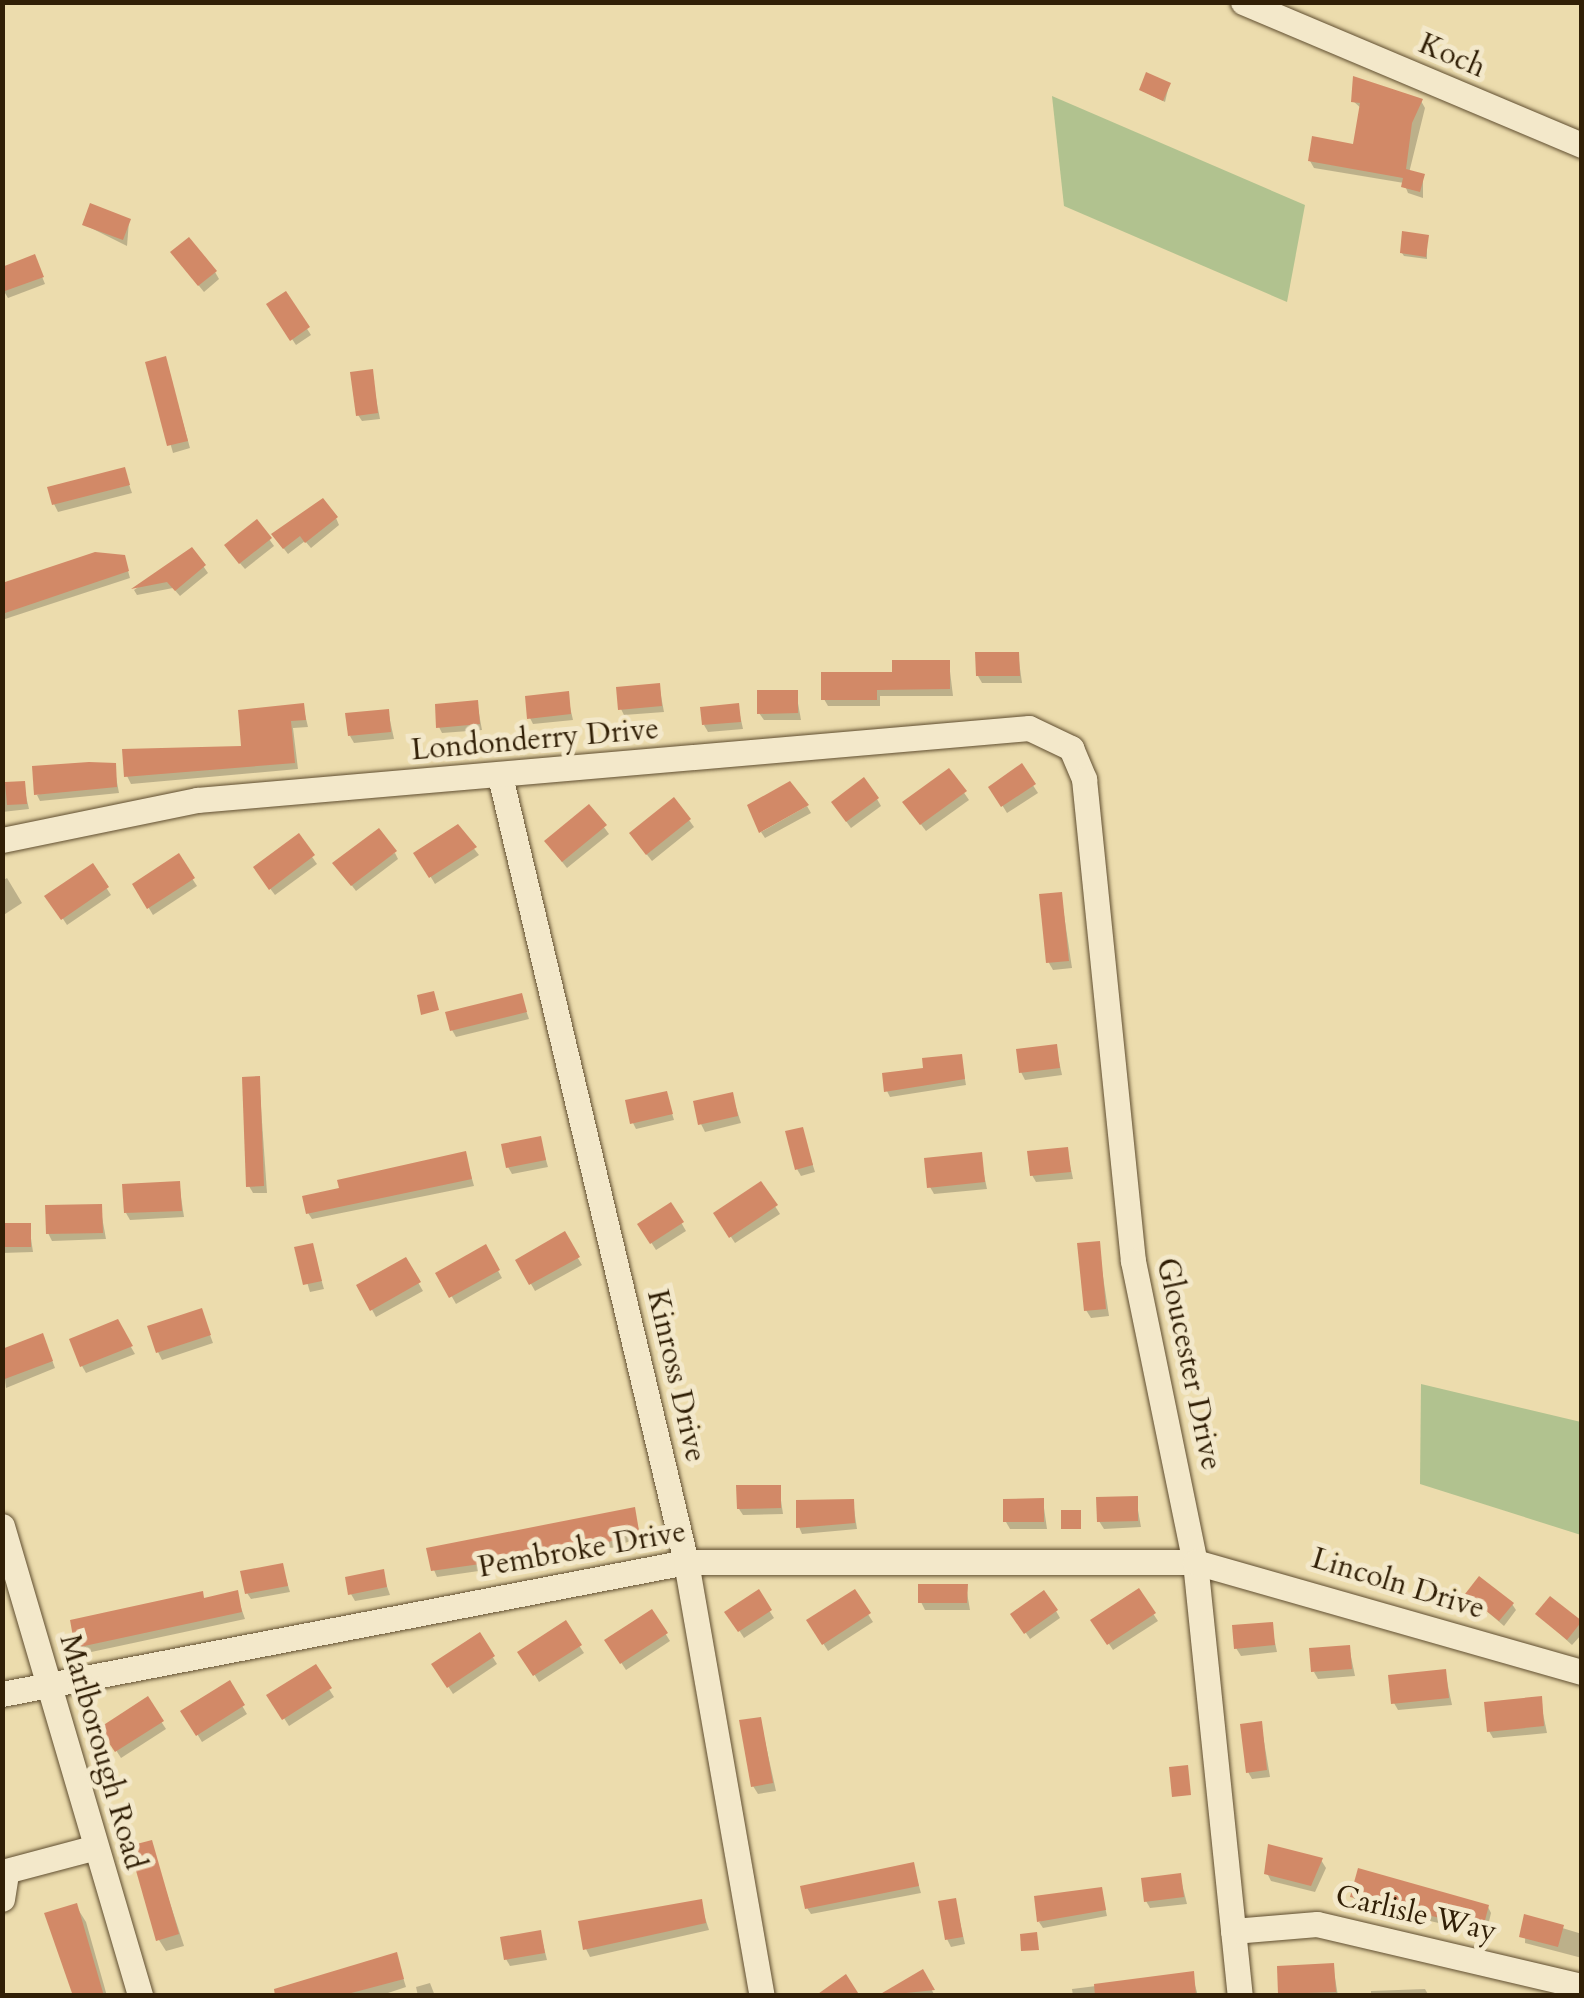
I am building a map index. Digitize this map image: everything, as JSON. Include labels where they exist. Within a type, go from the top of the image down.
[{"type":"street","name":"Koch","points":[[1243,2],[1582,144]]},
{"type":"street","name":"Londonderry Drive","points":[[2,840],[197,800],[1029,728],[1070,748]]},
{"type":"street","name":"Gloucester Drive","points":[[1070,748],[1084,779],[1133,1260],[1195,1562],[1240,1996]]},
{"type":"street","name":"Kinross Drive","points":[[500,776],[686,1562],[762,1996]]},
{"type":"street","name":"Marlborough Road","points":[[2,1526],[140,1996]]},
{"type":"street","name":"Pembroke Drive","points":[[2,1694],[686,1562],[1195,1562]]},
{"type":"street","name":"Lincoln Drive","points":[[1195,1562],[1582,1672]]},
{"type":"street","points":[[4,1882],[96,1847]]},
{"type":"street","name":"Carlisle Way","points":[[1233,1931],[1332,1926],[1582,1986]]},
{"type":"green space","points":[[1052,96],[1305,205],[1287,302],[1064,206]]},
{"type":"green space","points":[[1421,1384],[1581,1422],[1581,1535],[1420,1484]]},
{"type":"building","points":[[1146,72],[1171,83],[1163,101],[1139,90]]},
{"type":"building","points":[[1353,76],[1423,99],[1412,123],[1406,169],[1425,174],[1420,192],[1401,187],[1403,178],[1308,161],[1312,136],[1353,144],[1360,103],[1351,102]]},
{"type":"building","points":[[90,203],[131,219],[123,240],[82,225]]},
{"type":"building","points":[[1402,231],[1429,235],[1426,257],[1400,253]]},
{"type":"building","points":[[189,237],[217,271],[198,286],[170,252]]},
{"type":"building","points":[[35,254],[44,277],[2,292],[2,267]]},
{"type":"building","points":[[286,291],[310,327],[290,341],[266,304]]},
{"type":"building","points":[[166,356],[188,441],[167,446],[145,362]]},
{"type":"building","points":[[373,369],[378,413],[356,416],[350,372]]},
{"type":"building","points":[[125,467],[130,485],[52,505],[47,487]]},
{"type":"building","points":[[323,498],[338,517],[305,543],[300,536],[283,549],[271,534]]},
{"type":"building","points":[[257,519],[272,538],[239,564],[224,545]]},
{"type":"building","points":[[192,547],[206,565],[175,591],[167,582],[131,589]]},
{"type":"building","points":[[95,552],[125,555],[129,571],[2,614],[2,583]]},
{"type":"building","points":[[975,652],[1019,652],[1020,676],[976,676]]},
{"type":"building","points":[[892,660],[950,660],[950,689],[877,690],[877,700],[821,700],[821,672],[892,672]]},
{"type":"building","points":[[660,683],[662,706],[618,710],[616,687]]},
{"type":"building","points":[[757,690],[798,690],[798,713],[757,714]]},
{"type":"building","points":[[569,691],[571,714],[527,719],[525,696]]},
{"type":"building","points":[[478,700],[480,724],[436,728],[435,704]]},
{"type":"building","points":[[304,703],[306,720],[291,721],[295,763],[124,777],[122,749],[241,746],[238,710]]},
{"type":"building","points":[[739,703],[741,722],[702,725],[700,707]]},
{"type":"building","points":[[389,709],[391,732],[348,736],[345,713]]},
{"type":"building","points":[[116,763],[117,787],[34,795],[32,766]]},
{"type":"building","points":[[1022,763],[1036,784],[1001,807],[988,787]]},
{"type":"building","points":[[949,768],[967,791],[920,825],[902,802]]},
{"type":"building","points":[[864,777],[879,798],[846,822],[831,802]]},
{"type":"building","points":[[25,781],[27,804],[7,805],[5,782]]},
{"type":"building","points":[[790,781],[809,805],[759,833],[747,805]]},
{"type":"building","points":[[674,797],[691,819],[646,855],[629,833]]},
{"type":"building","points":[[589,804],[607,825],[562,862],[544,841]]},
{"type":"building","points":[[458,824],[477,847],[429,878],[413,853]]},
{"type":"building","points":[[379,828],[397,851],[351,886],[332,863]]},
{"type":"building","points":[[299,833],[315,855],[269,890],[253,867]]},
{"type":"building","points":[[179,853],[195,878],[147,909],[132,884]]},
{"type":"building","points":[[93,863],[109,887],[61,920],[44,896]]},
{"type":"building","points":[[1062,892],[1069,961],[1046,963],[1039,894]]},
{"type":"building","points":[[434,991],[439,1010],[421,1015],[417,995]]},
{"type":"building","points":[[522,993],[527,1012],[450,1031],[445,1012]]},
{"type":"building","points":[[1057,1044],[1060,1068],[1019,1073],[1016,1049]]},
{"type":"building","points":[[962,1054],[965,1079],[884,1092],[882,1073],[923,1068],[922,1058]]},
{"type":"building","points":[[260,1076],[264,1186],[246,1187],[242,1077]]},
{"type":"building","points":[[667,1091],[673,1114],[630,1124],[625,1100]]},
{"type":"building","points":[[733,1092],[738,1116],[698,1125],[693,1101]]},
{"type":"building","points":[[803,1127],[813,1165],[795,1170],[785,1131]]},
{"type":"building","points":[[541,1136],[546,1160],[506,1168],[501,1144]]},
{"type":"building","points":[[1068,1147],[1071,1172],[1030,1176],[1027,1151]]},
{"type":"building","points":[[466,1151],[472,1179],[306,1214],[302,1196],[339,1188],[337,1180]]},
{"type":"building","points":[[982,1152],[985,1182],[927,1188],[924,1158]]},
{"type":"building","points":[[180,1181],[182,1211],[124,1213],[122,1184]]},
{"type":"building","points":[[761,1181],[778,1205],[729,1238],[713,1213]]},
{"type":"building","points":[[671,1202],[684,1222],[650,1244],[637,1224]]},
{"type":"building","points":[[102,1204],[103,1233],[46,1234],[45,1205]]},
{"type":"building","points":[[2,1223],[31,1223],[31,1247],[2,1247]]},
{"type":"building","points":[[565,1231],[580,1257],[529,1285],[515,1260]]},
{"type":"building","points":[[1100,1241],[1106,1309],[1084,1311],[1077,1243]]},
{"type":"building","points":[[313,1243],[322,1281],[303,1285],[294,1247]]},
{"type":"building","points":[[486,1244],[500,1270],[449,1298],[435,1273]]},
{"type":"building","points":[[406,1257],[421,1282],[370,1311],[356,1285]]},
{"type":"building","points":[[202,1308],[211,1335],[156,1353],[147,1326]]},
{"type":"building","points":[[118,1319],[133,1346],[80,1367],[69,1339]]},
{"type":"building","points":[[43,1333],[53,1361],[2,1380],[2,1349]]},
{"type":"building","points":[[736,1485],[781,1485],[781,1508],[737,1509]]},
{"type":"building","points":[[1138,1496],[1138,1521],[1097,1522],[1096,1497]]},
{"type":"building","points":[[1044,1498],[1044,1522],[1003,1522],[1003,1499]]},
{"type":"building","points":[[854,1499],[855,1523],[796,1528],[796,1500]]},
{"type":"building","points":[[635,1507],[639,1531],[592,1548],[431,1571],[426,1548]]},
{"type":"building","points":[[1061,1510],[1081,1510],[1081,1529],[1061,1529]]},
{"type":"building","points":[[283,1563],[288,1586],[245,1594],[240,1571]]},
{"type":"building","points":[[384,1569],[387,1587],[348,1595],[345,1577]]},
{"type":"building","points":[[1479,1576],[1514,1603],[1499,1621],[1465,1594]]},
{"type":"building","points":[[918,1584],[968,1584],[967,1603],[918,1603]]},
{"type":"building","points":[[1139,1588],[1156,1613],[1107,1645],[1090,1620]]},
{"type":"building","points":[[759,1589],[772,1610],[738,1632],[724,1612]]},
{"type":"building","points":[[855,1589],[871,1613],[822,1645],[806,1620]]},
{"type":"building","points":[[238,1590],[242,1612],[75,1648],[70,1620],[203,1591],[204,1598]]},
{"type":"building","points":[[1044,1590],[1058,1610],[1024,1634],[1010,1614]]},
{"type":"building","points":[[1550,1596],[1582,1621],[1567,1640],[1535,1614]]},
{"type":"building","points":[[652,1609],[668,1633],[620,1664],[604,1640]]},
{"type":"building","points":[[566,1620],[582,1645],[533,1676],[517,1652]]},
{"type":"building","points":[[1273,1622],[1275,1645],[1234,1649],[1232,1625]]},
{"type":"building","points":[[480,1632],[495,1656],[447,1688],[431,1664]]},
{"type":"building","points":[[1350,1645],[1352,1669],[1311,1672],[1309,1648]]},
{"type":"building","points":[[316,1664],[332,1688],[282,1720],[266,1695]]},
{"type":"building","points":[[1446,1669],[1449,1698],[1391,1704],[1388,1675]]},
{"type":"building","points":[[230,1680],[245,1705],[196,1736],[180,1711]]},
{"type":"building","points":[[148,1696],[164,1721],[115,1752],[99,1728]]},
{"type":"building","points":[[1542,1696],[1544,1726],[1487,1732],[1484,1702]]},
{"type":"building","points":[[761,1717],[773,1783],[751,1787],[739,1720]]},
{"type":"building","points":[[1262,1721],[1267,1770],[1246,1773],[1240,1724]]},
{"type":"building","points":[[1188,1765],[1191,1795],[1172,1797],[1169,1767]]},
{"type":"building","points":[[152,1840],[179,1934],[156,1941],[129,1846]]},
{"type":"building","points":[[1268,1844],[1323,1858],[1311,1886],[1264,1874]]},
{"type":"building","points":[[914,1862],[919,1886],[805,1909],[800,1886]]},
{"type":"building","points":[[1358,1868],[1489,1905],[1483,1928],[1350,1897]]},
{"type":"building","points":[[1181,1873],[1184,1897],[1144,1902],[1141,1878]]},
{"type":"building","points":[[1102,1887],[1106,1910],[1037,1922],[1034,1896]]},
{"type":"building","points":[[956,1898],[963,1937],[945,1940],[938,1901]]},
{"type":"building","points":[[702,1899],[706,1923],[583,1950],[578,1921]]},
{"type":"building","points":[[77,1903],[104,1996],[73,1996],[44,1913]]},
{"type":"building","points":[[1524,1914],[1564,1925],[1558,1947],[1519,1937]]},
{"type":"building","points":[[541,1930],[545,1953],[504,1960],[500,1937]]},
{"type":"building","points":[[1037,1932],[1039,1950],[1021,1951],[1020,1934]]},
{"type":"building","points":[[397,1952],[404,1979],[340,1996],[275,1996],[274,1989]]},
{"type":"building","points":[[1334,1963],[1336,1992],[1278,1994],[1277,1966]]},
{"type":"building","points":[[923,1969],[935,1990],[877,1996]]},
{"type":"building","points":[[1194,1971],[1196,1996],[1095,1996],[1094,1984]]},
{"type":"building","points":[[846,1974],[860,1996],[815,1996]]}]
